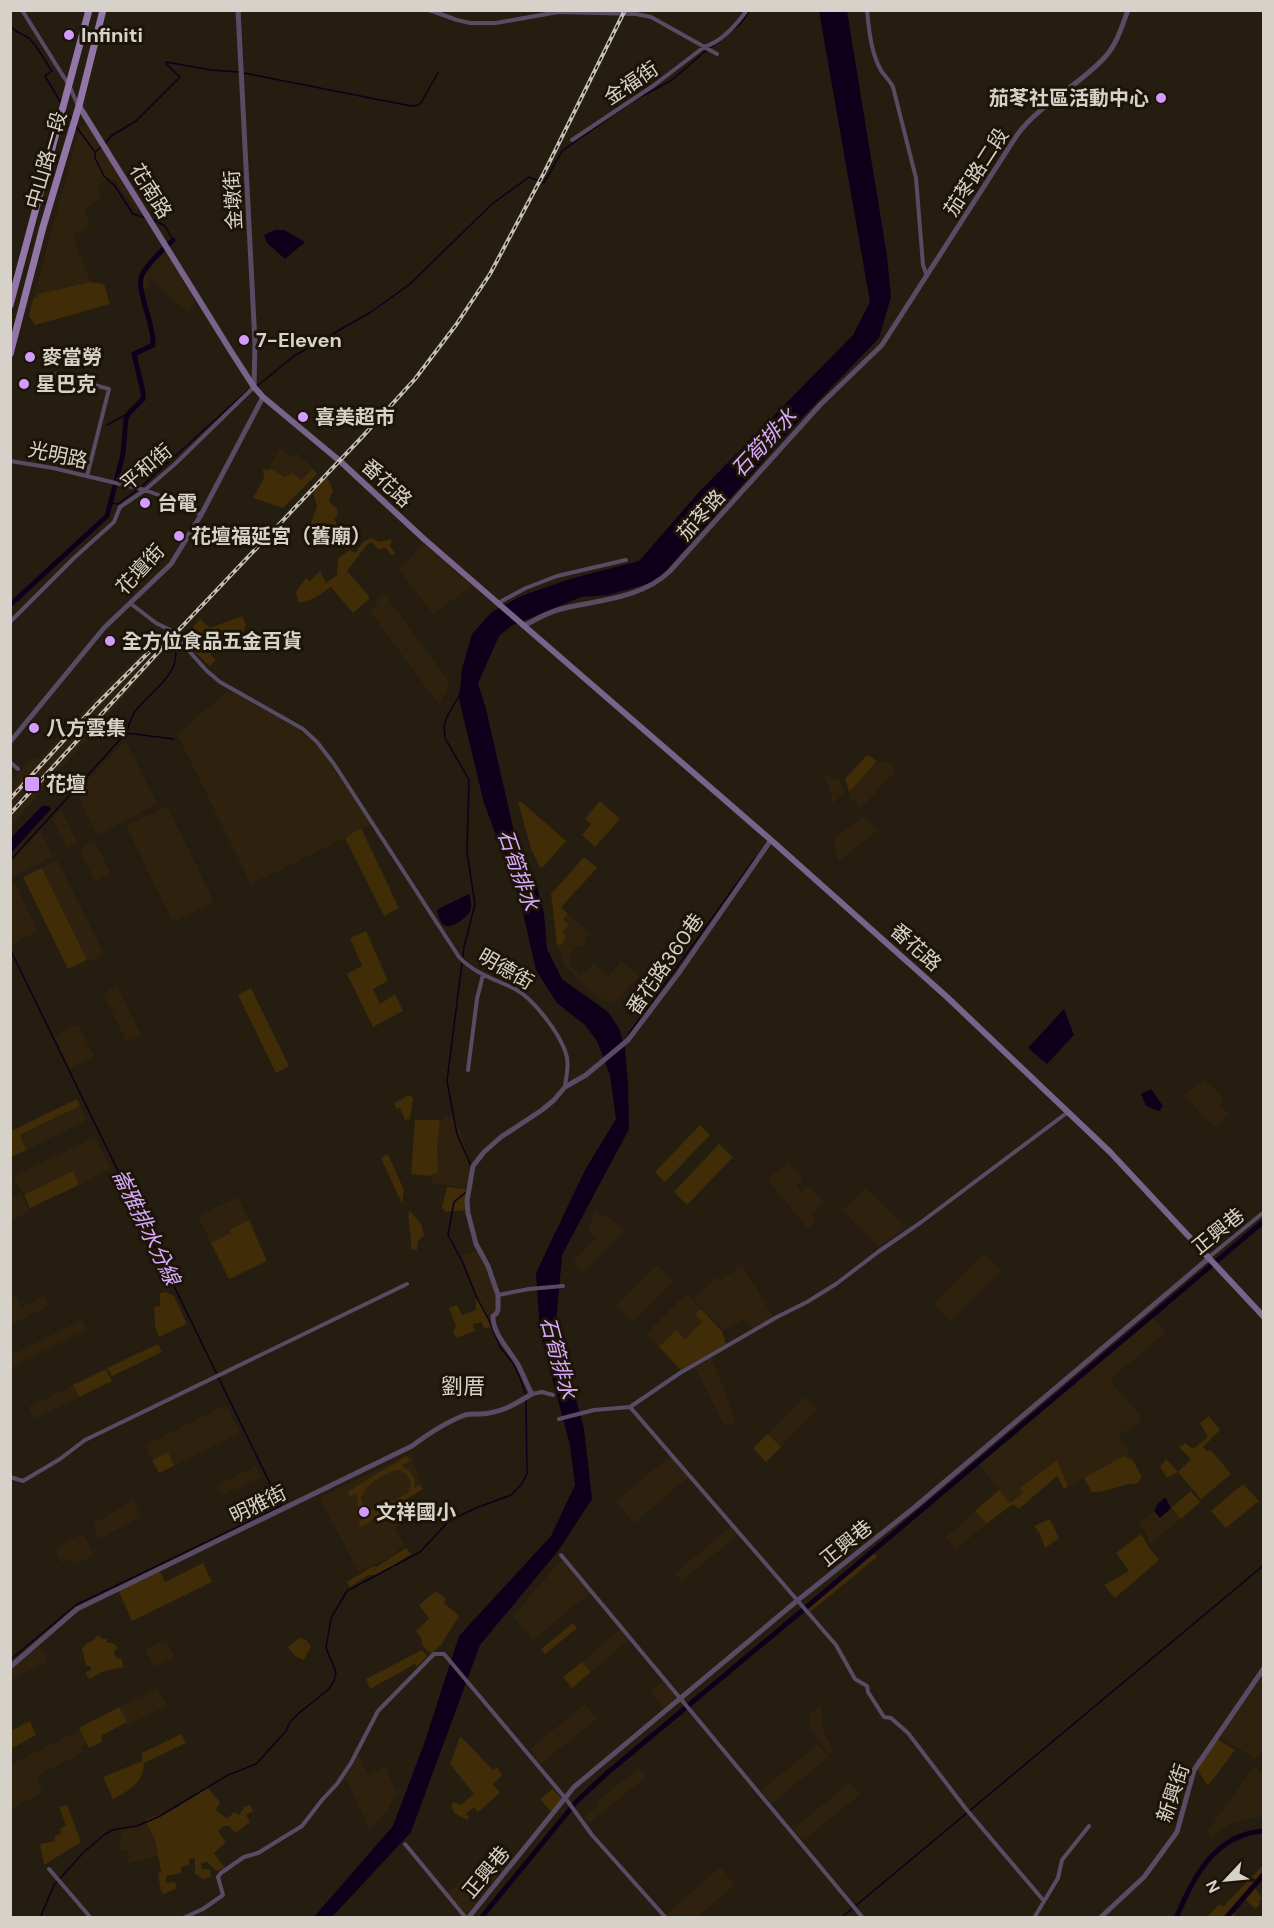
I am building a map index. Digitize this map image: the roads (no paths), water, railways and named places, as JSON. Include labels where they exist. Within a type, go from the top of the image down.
[{"type":"main road","name":"中山路一段","points":[[10,305],[89,10]]},
{"type":"main road","name":"中山路一段","points":[[10,354],[43,227],[79,106],[103,10]]},
{"type":"main road","name":"花南路","points":[[79,106],[254,387]]},
{"type":"main road","name":"番花路","points":[[254,387],[947,997],[1110,1152],[1263,1317]]},
{"type":"street","name":"花南路","points":[[22,10],[79,106]]},
{"type":"street","name":"金墩街","points":[[238,10],[255,343],[254,387]]},
{"type":"street","points":[[429,10],[470,23],[496,23],[558,12],[636,14],[651,17],[717,54]]},
{"type":"street","name":"金福街","points":[[572,140],[653,86],[704,47],[711,45],[738,23],[747,10]]},
{"type":"street","points":[[867,10],[873,52],[893,87],[916,178],[923,265],[927,276]]},
{"type":"street","name":"茄苳路二段","points":[[864,364],[887,339],[1022,129],[1037,113],[1104,58],[1116,41],[1128,10]]},
{"type":"street","name":"茄苳路","points":[[523,626],[560,609],[638,591],[662,579],[815,411],[864,364]]},
{"type":"street","points":[[54,374],[109,389],[87,477]]},
{"type":"street","name":"平和街","points":[[10,622],[114,522],[120,507],[145,490],[175,464],[254,387]]},
{"type":"street","name":"花壇街","points":[[10,742],[81,654],[130,603],[168,568],[201,515],[263,397]]},
{"type":"street","name":"光明路","points":[[10,461],[52,468],[145,490],[180,503],[201,515]]},
{"type":"street","points":[[498,603],[526,588],[557,576],[626,560]]},
{"type":"street","name":"明德街","points":[[130,603],[156,623],[170,630],[201,665],[220,682],[299,726],[313,737],[334,764],[459,957],[466,965],[517,990],[537,1005],[563,1047],[568,1060],[565,1087]]},
{"type":"street","points":[[10,762],[18,769]]},
{"type":"street","name":"番花路360巷","points":[[565,1087],[586,1075],[628,1040],[678,974],[771,840]]},
{"type":"street","points":[[468,1070],[477,999],[483,975]]},
{"type":"street","points":[[553,1395],[542,1392],[532,1394],[517,1362],[503,1343],[493,1323],[493,1316],[498,1310],[498,1295],[488,1266],[476,1244],[467,1201],[473,1166],[484,1152],[501,1137],[542,1110],[565,1087]]},
{"type":"street","points":[[559,1419],[594,1410],[630,1407],[680,1373],[807,1302],[836,1284],[1068,1112]]},
{"type":"street","name":"正興巷","points":[[467,1917],[574,1787],[798,1600],[915,1507],[1263,1212]]},
{"type":"street","points":[[10,1477],[23,1481],[60,1460],[85,1440],[407,1284]]},
{"type":"street","points":[[498,1295],[563,1286]]},
{"type":"street","name":"明雅街","points":[[10,1667],[78,1609],[412,1446],[435,1430],[459,1418],[470,1414],[504,1410],[532,1394]]},
{"type":"street","points":[[630,1407],[836,1646],[855,1679],[867,1686],[868,1692],[884,1717],[891,1718],[908,1733],[966,1809],[1044,1900]]},
{"type":"street","points":[[561,1555],[863,1917]]},
{"type":"street","points":[[183,1917],[203,1908],[223,1894],[218,1877],[221,1873],[244,1857],[258,1853],[302,1826],[347,1770],[378,1711],[434,1654],[444,1654],[566,1798],[592,1835],[666,1917]]},
{"type":"street","name":"新興街","points":[[1100,1917],[1144,1877],[1177,1832],[1194,1770],[1263,1668]]},
{"type":"street","points":[[1034,1917],[1058,1878],[1062,1860],[1089,1826]]},
{"type":"street","points":[[405,1844],[467,1917]]},
{"type":"street","points":[[49,1869],[91,1917]]},
{"type":"water","name":"石筍排水","points":[[819,11],[847,11],[887,256],[891,297],[879,338],[796,424],[657,581],[608,595],[581,597],[511,626],[499,636],[478,683],[515,836],[536,882],[544,914],[547,949],[562,979],[608,1012],[619,1028],[625,1048],[629,1129],[562,1255],[556,1324],[584,1429],[592,1499],[558,1551],[480,1645],[411,1832],[332,1917],[313,1918],[393,1826],[424,1744],[459,1636],[551,1536],[575,1485],[570,1445],[540,1332],[536,1273],[585,1170],[616,1119],[610,1075],[597,1041],[585,1025],[557,1003],[536,970],[520,900],[484,803],[459,699],[462,669],[472,634],[492,612],[521,596],[570,579],[639,561],[700,491],[853,335],[870,302]]},
{"type":"water","points":[[275,230],[284,230],[305,242],[285,259],[267,243],[264,235]]},
{"type":"water","points":[[42,806],[49,806],[51,809],[11,853],[11,838]]},
{"type":"water","points":[[469,894],[471,906],[467,915],[451,926],[444,925],[437,912],[438,909]]},
{"type":"water","points":[[1064,1009],[1074,1035],[1047,1064],[1028,1048]]},
{"type":"water","points":[[1151,1089],[1163,1106],[1159,1111],[1146,1106],[1141,1094]]},
{"type":"water","points":[[1165,1497],[1171,1508],[1160,1518],[1154,1511]]},
{"type":"waterway","points":[[733,30],[750,10]]},
{"type":"waterway","points":[[10,25],[14,30],[30,39],[39,51],[52,71],[45,76],[61,103]]},
{"type":"waterway","points":[[256,387],[294,356],[371,312],[410,284],[492,204],[529,177],[544,183],[562,151],[633,101],[672,80],[720,41]]},
{"type":"waterway","points":[[105,144],[111,136],[136,121],[180,77],[166,62],[211,70],[240,72]]},
{"type":"waterway","points":[[244,73],[411,106],[419,105],[438,73]]},
{"type":"waterway","points":[[65,110],[73,121]]},
{"type":"waterway","points":[[75,125],[95,152],[95,158],[104,176],[115,186],[133,214],[146,218]]},
{"type":"waterway","points":[[95,152],[101,147]]},
{"type":"waterway","points":[[154,220],[165,226],[173,240]]},
{"type":"waterway","points":[[10,605],[107,516],[123,454],[126,419],[143,399],[134,354],[153,345],[141,289],[142,275],[173,240]]},
{"type":"waterway","points":[[141,487],[248,390]]},
{"type":"waterway","points":[[107,425],[129,413]]},
{"type":"waterway","points":[[112,503],[118,504],[137,490]]},
{"type":"waterway","points":[[127,732],[134,712],[170,673],[176,655],[174,645]]},
{"type":"waterway","points":[[460,694],[444,726],[445,738],[469,780],[467,852],[475,904],[464,947],[447,1081],[457,1134],[471,1166]]},
{"type":"waterway","points":[[10,861],[126,733],[174,739]]},
{"type":"waterway","points":[[628,1035],[756,857]]},
{"type":"waterway","name":"崙雅排水分線","points":[[10,949],[281,1506],[76,1605],[10,1660]]},
{"type":"waterway","points":[[466,1192],[454,1202],[448,1235],[500,1347],[513,1363],[526,1395]]},
{"type":"waterway","points":[[481,1918],[577,1801],[606,1774],[1264,1221]]},
{"type":"waterway","points":[[40,1918],[54,1885],[84,1852],[104,1835],[112,1830],[137,1826],[160,1816],[228,1775],[256,1764],[286,1731],[290,1722],[329,1689],[336,1672],[326,1648],[331,1618],[347,1591],[420,1552],[449,1521],[511,1495],[521,1485],[527,1474],[526,1400]]},
{"type":"waterway","points":[[841,1918],[1264,1565]]},
{"type":"waterway","points":[[1176,1918],[1199,1873],[1219,1849],[1232,1840],[1264,1831]]},
{"type":"waterway","points":[[1226,1918],[1264,1874]]},
{"type":"railway","points":[[10,814],[174,635],[415,379],[456,325],[490,274],[544,173],[625,10]]},
{"type":"railway","points":[[10,799],[96,705],[149,652]]},
{"type":"place","name":"Infiniti","points":[[69,35]]},
{"type":"place","name":"茄苳社區活動中心","points":[[1161,98]]},
{"type":"place","name":"7-Eleven","points":[[244,340]]},
{"type":"place","name":"麥當勞","points":[[30,357]]},
{"type":"place","name":"星巴克","points":[[24,384]]},
{"type":"place","name":"喜美超市","points":[[303,417]]},
{"type":"place","name":"台電","points":[[145,503]]},
{"type":"place","name":"花壇福延宮（舊廟）","points":[[179,536]]},
{"type":"place","name":"全方位食品五金百貨","points":[[110,641]]},
{"type":"place","name":"八方雲集","points":[[34,728]]},
{"type":"place","name":"花壇","points":[[32,784]]},
{"type":"place","name":"文祥國小","points":[[364,1512]]},
{"type":"district","name":"劉厝","points":[[463,1386]]}]
